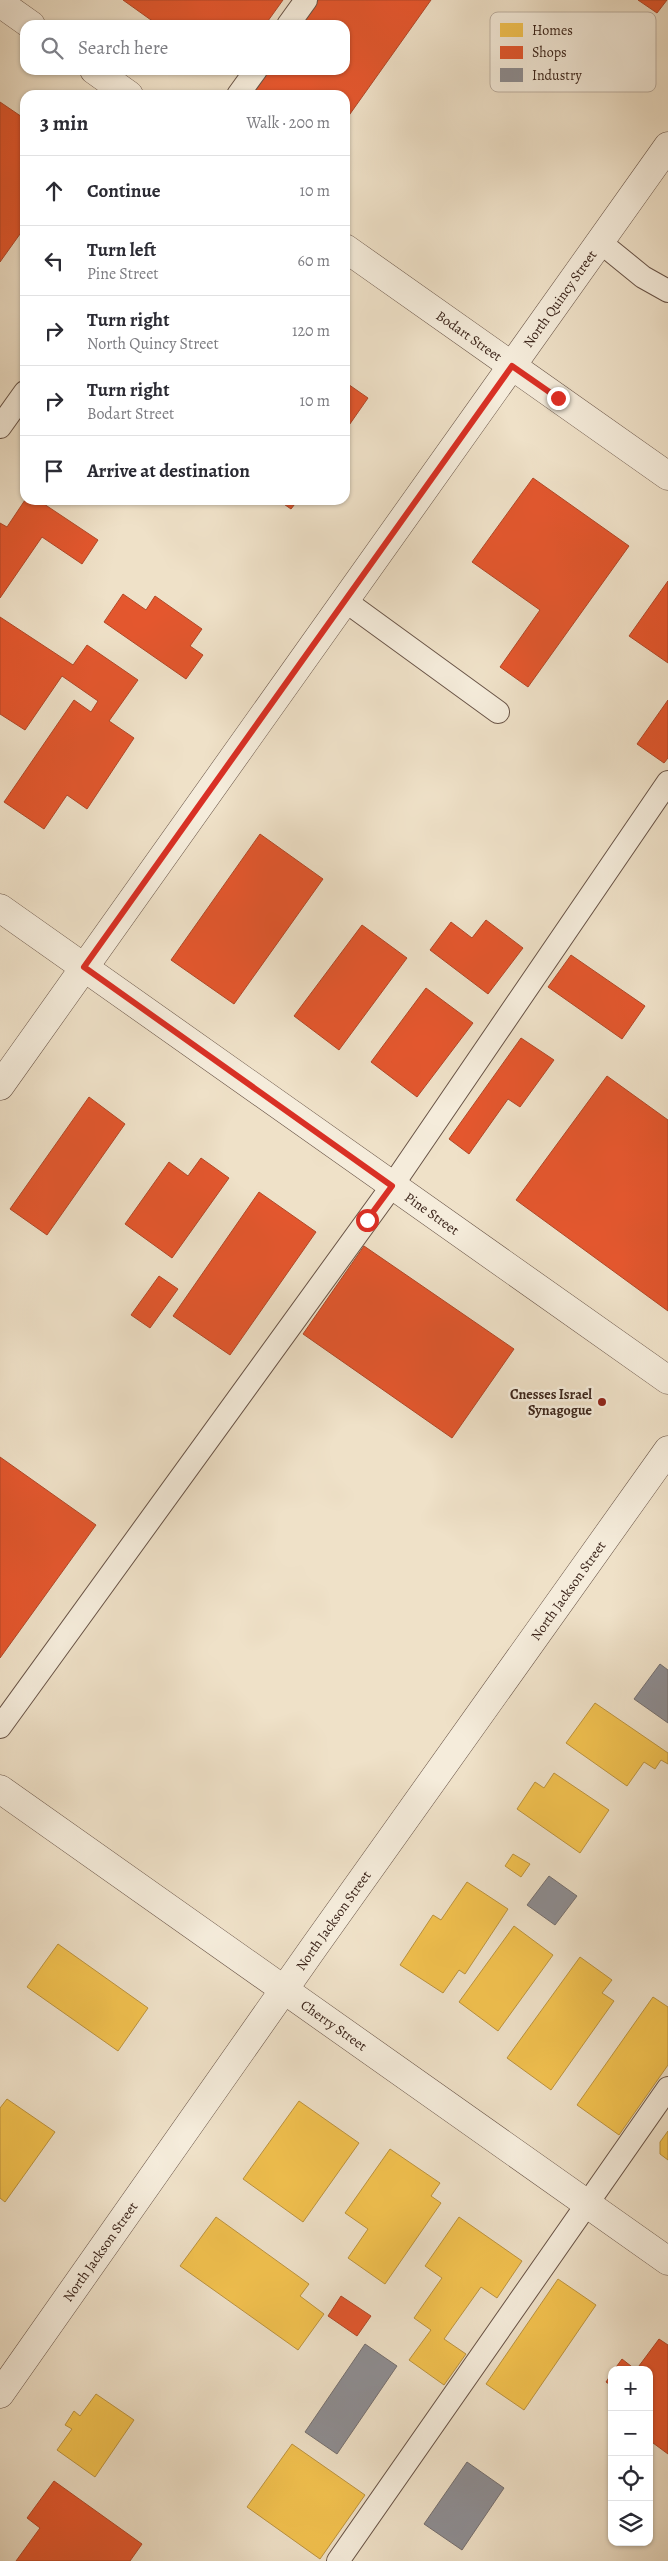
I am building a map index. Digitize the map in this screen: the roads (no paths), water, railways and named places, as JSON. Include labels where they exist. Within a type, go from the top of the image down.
[{"type":"street","points":[[0,3],[24,20]]},
{"type":"street","points":[[101,75],[123,90]]},
{"type":"street","name":"North Quincy Street","points":[[0,1086],[668,146]]},
{"type":"street","name":"Bodart Street","points":[[350,252],[668,476]]},
{"type":"street","name":"Pine Street","points":[[0,908],[668,1380]]},
{"type":"street","name":"North Jackson Street","points":[[0,2394],[284,1990],[668,1450]]},
{"type":"street","name":"Cherry Street","points":[[0,1789],[668,2262]]},
{"type":"lane","points":[[292,20],[306,0]]},
{"type":"lane","points":[[242,90],[252,75]]},
{"type":"lane","points":[[600,242],[643,277],[668,291]]},
{"type":"lane","points":[[0,427],[20,399]]},
{"type":"lane","points":[[344,600],[498,712]]},
{"type":"lane","points":[[0,1727],[392,1186],[668,782]]},
{"type":"lane","points":[[338,2561],[668,2088]]},
{"type":"place","name":"Cnesses Israel Synagogue","points":[[602,1402]]}]
